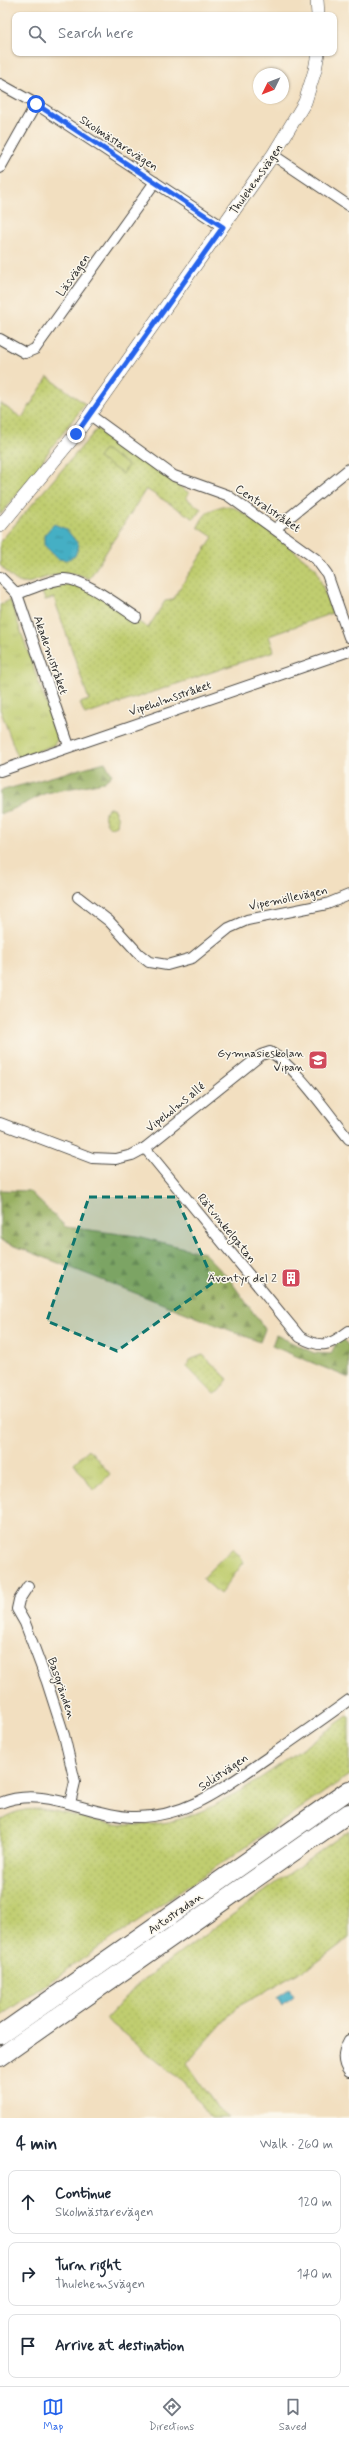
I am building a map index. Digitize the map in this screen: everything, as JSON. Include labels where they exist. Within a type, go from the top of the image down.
[{"type":"highway","name":"Autostradan","points":[[0,2035],[349,1790]]},
{"type":"highway","name":"Autostradan","points":[[0,2057],[349,1813]]},
{"type":"street","points":[[317,0],[318,12]]},
{"type":"street","name":"Thulehemsvägen","points":[[0,526],[53,464],[90,414],[273,155],[305,102],[315,70],[317,56]]},
{"type":"street","name":"Skolmästarevägen","points":[[0,84],[36,104],[223,227]]},
{"type":"street","points":[[0,168],[36,104]]},
{"type":"street","points":[[273,155],[349,206]]},
{"type":"street","name":"Läsvägen","points":[[0,339],[25,353],[35,350],[154,182]]},
{"type":"street","name":"Centralstråket","points":[[90,414],[174,476],[227,495],[305,549],[323,566],[349,638]]},
{"type":"street","points":[[276,528],[349,469]]},
{"type":"street","name":"Akademistråket","points":[[0,577],[17,594],[69,746]]},
{"type":"street","points":[[17,594],[53,581],[70,579],[82,583],[136,617]]},
{"type":"street","name":"Vipeholmsstråket","points":[[0,771],[69,746],[349,651]]},
{"type":"street","name":"Vipemöllevägen","points":[[78,897],[109,921],[139,954],[149,962],[167,965],[192,958],[229,928],[247,920],[327,904],[349,895]]},
{"type":"street","name":"Vipeholms allé","points":[[0,1123],[92,1158],[116,1159],[132,1155],[145,1148],[261,1055],[270,1052],[278,1056],[300,1080],[349,1139]]},
{"type":"street","name":"Rätvinkelgatan","points":[[145,1148],[300,1337],[318,1345],[327,1344],[349,1331]]},
{"type":"street","name":"Basgränden","points":[[28,1586],[19,1600],[17,1609],[25,1623],[64,1734],[75,1782],[70,1803]]},
{"type":"street","name":"Solistvägen","points":[[0,1803],[33,1797],[70,1803],[104,1813],[131,1817],[159,1815],[185,1809],[208,1799],[349,1700]]},
{"type":"street","points":[[348,2071],[343,2054],[349,2040]]},
{"type":"highlighted area","points":[[89,1197],[176,1197],[214,1282],[117,1351],[47,1321]]},
{"type":"green space","points":[[48,377],[85,404],[49,451],[35,473],[0,515],[0,403],[22,418]]},
{"type":"green space","points":[[97,429],[189,493],[186,498],[201,509],[194,519],[146,489],[89,579],[68,573],[58,574],[25,583],[16,581],[0,565],[0,542]]},
{"type":"green space","points":[[104,449],[128,465],[123,474],[98,458]]},
{"type":"green space","points":[[223,506],[235,508],[256,521],[316,568],[332,613],[269,636],[274,651],[85,715],[80,703],[89,700],[54,598],[45,600],[42,592],[68,584],[84,587],[148,628],[165,601],[172,600],[213,537],[198,527],[202,519],[210,511]]},
{"type":"green space","points":[[10,600],[58,738],[54,745],[18,758],[0,709],[0,605]]},
{"type":"green space","points":[[105,762],[112,775],[104,782],[46,793],[0,814],[0,791]]},
{"type":"green space","points":[[109,808],[113,808],[118,818],[117,825],[110,827],[106,822],[105,817],[105,812]]},
{"type":"green space","points":[[0,1190],[29,1191],[66,1227],[137,1236],[204,1253],[230,1280],[265,1329],[260,1342],[0,1240]]},
{"type":"green space","points":[[340,1334],[349,1347],[349,1378],[272,1346],[276,1335],[314,1353],[331,1354]]},
{"type":"green space","points":[[203,1355],[228,1379],[219,1391],[214,1394],[187,1367],[189,1360]]},
{"type":"green space","points":[[89,1449],[110,1474],[94,1491],[74,1463]]},
{"type":"green space","points":[[233,1548],[244,1562],[220,1594],[202,1578]]},
{"type":"green space","points":[[349,1715],[349,1775],[0,2016],[0,1820],[13,1813],[37,1809],[61,1812],[99,1822],[125,1825],[168,1822],[191,1815],[215,1805],[239,1792]]},
{"type":"green space","points":[[349,1830],[349,1938],[316,1963],[237,2007],[187,2063],[218,2109],[229,2118],[211,2118],[179,2077],[173,2074],[106,2019],[139,1983]]},
{"type":"water","points":[[54,524],[66,529],[79,545],[75,556],[67,560],[58,559],[44,545],[44,535]]},
{"type":"water","points":[[289,1989],[294,1996],[282,2005],[277,1997]]},
{"type":"place","name":"Gymnasieskolan Vipan","points":[[318,1060]]},
{"type":"place","name":"Äventyr del 2","points":[[291,1278]]},
{"type":"route","points":[[36,104],[223,227],[76,434]]}]
